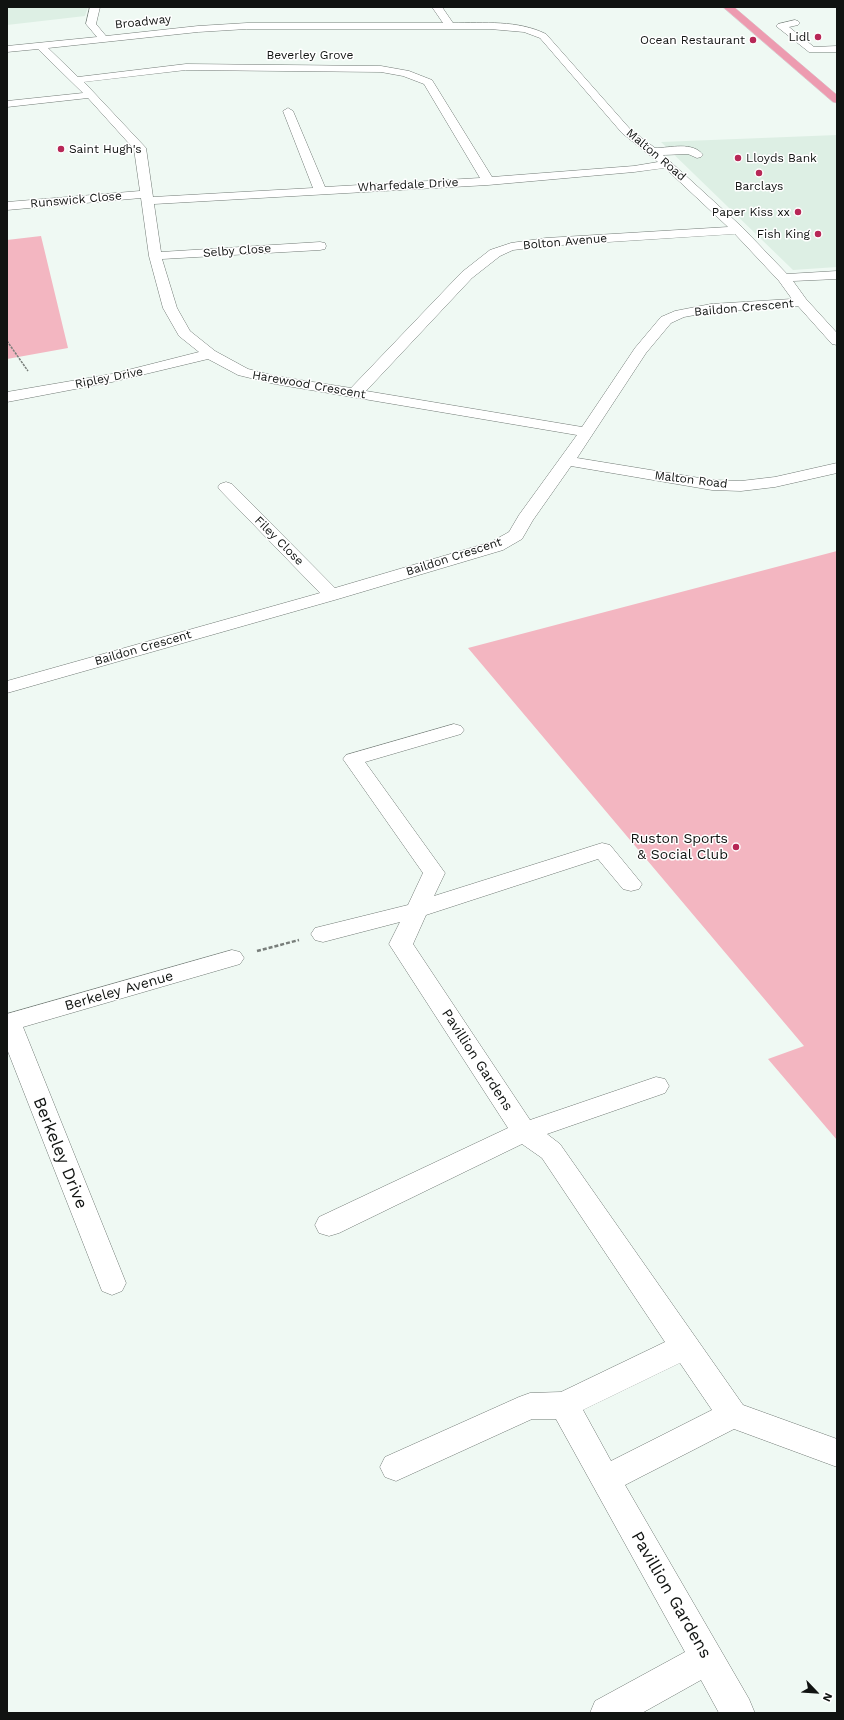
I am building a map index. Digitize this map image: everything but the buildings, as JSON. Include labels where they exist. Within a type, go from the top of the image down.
[{"type":"main road","points":[[728,7],[837,100]]},
{"type":"street","points":[[95,7],[91,24],[104,39]]},
{"type":"street","points":[[438,7],[449,7]]},
{"type":"street","points":[[438,7],[450,26]]},
{"type":"street","name":"Broadway","points":[[7,49],[261,22],[450,26]]},
{"type":"street","points":[[795,23],[781,26],[812,50],[837,49]]},
{"type":"street","name":"Malton Road","points":[[450,26],[508,27],[537,32],[543,36],[626,131],[668,164],[738,230],[784,278],[801,302],[837,341]]},
{"type":"street","name":"Harewood Crescent","points":[[40,45],[91,95],[140,148],[155,256],[170,308],[184,333],[210,354],[242,372],[275,380],[586,432]]},
{"type":"street","name":"Beverley Grove","points":[[75,80],[186,67],[381,68],[398,71],[420,77],[428,82],[488,181]]},
{"type":"street","points":[[7,104],[91,95]]},
{"type":"street","points":[[288,111],[320,190]]},
{"type":"street","points":[[653,152],[691,150],[697,155]]},
{"type":"street","name":"Wharfedale Drive","points":[[146,198],[488,181],[634,169],[668,164]]},
{"type":"street","name":"Runswick Close","points":[[7,206],[146,198]]},
{"type":"street","name":"Bolton Avenue","points":[[355,393],[467,275],[495,253],[511,247],[546,242],[738,230]]},
{"type":"street","name":"Selby Close","points":[[155,256],[320,246]]},
{"type":"street","points":[[784,278],[837,275]]},
{"type":"street","name":"Baildon Crescent","points":[[7,687],[332,595],[497,546],[516,535],[525,519],[567,461],[640,351],[666,320],[680,314],[711,308],[801,302]]},
{"type":"street","name":"Ripley Drive","points":[[7,397],[112,378],[210,354]]},
{"type":"street","name":"Malton Road","points":[[567,461],[712,485],[740,486],[775,482],[837,468]]},
{"type":"street","name":"Filey Close","points":[[226,487],[332,595]]},
{"type":"street","name":"Pavillion Gardens","points":[[454,730],[353,759],[434,873],[401,944],[524,1132],[551,1151],[732,1415]]},
{"type":"street","points":[[323,934],[417,910],[602,850],[631,884]]},
{"type":"street","name":"Berkeley Avenue","points":[[8,1023],[232,958]]},
{"type":"street","name":"Berkeley Drive","points":[[8,1023],[112,1284]]},
{"type":"street","points":[[329,1225],[524,1132],[656,1086]]},
{"type":"street","points":[[396,1467],[530,1406],[564,1405],[685,1346]]},
{"type":"street","name":"Pavillion Gardens","points":[[564,1405],[605,1480],[737,1711]]},
{"type":"street","points":[[605,1480],[732,1415],[837,1453]]},
{"type":"street","points":[[608,1713],[707,1658]]},
{"type":"path","points":[[7,341],[42,390]]},
{"type":"path","points":[[232,958],[323,934]]},
{"type":"shaded area","points":[[7,7],[88,7],[85,16],[7,25]]},
{"type":"shaded area","points":[[837,135],[837,267],[793,270],[661,142]]},
{"type":"shaded area","points":[[41,236],[68,348],[7,359],[7,240]]},
{"type":"shaded area","name":"Ruston Sports & Social Club","points":[[837,551],[837,1140],[768,1059],[804,1046],[468,648]]},
{"type":"place","name":"Lidl","points":[[818,37]]},
{"type":"place","name":"Ocean Restaurant","points":[[753,40]]},
{"type":"place","name":"Saint Hugh's","points":[[61,149]]},
{"type":"place","name":"Lloyds Bank","points":[[738,158]]},
{"type":"place","name":"Barclays","points":[[759,173]]},
{"type":"place","name":"Paper Kiss xx","points":[[798,212]]},
{"type":"place","name":"Fish King","points":[[818,234]]},
{"type":"place","name":"Ruston Sports & Social Club","points":[[736,847]]}]
